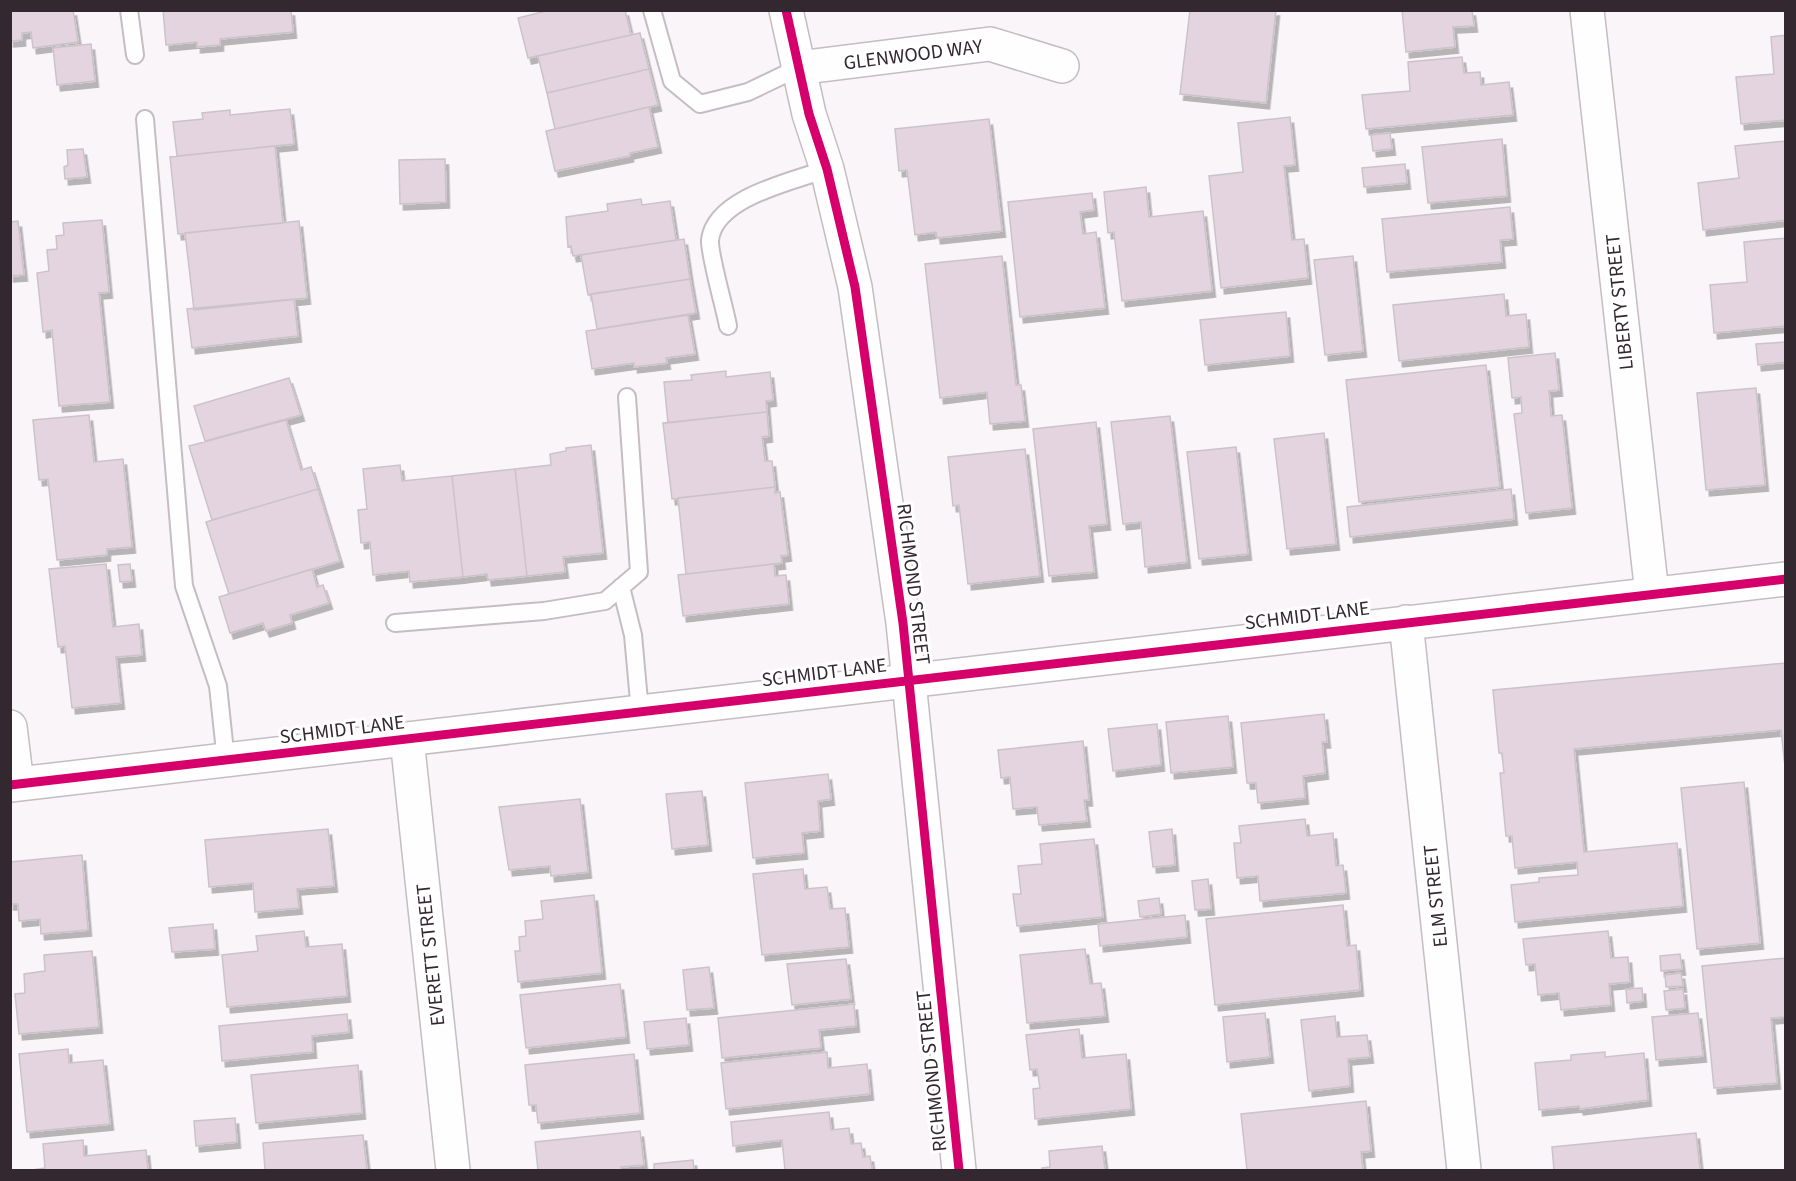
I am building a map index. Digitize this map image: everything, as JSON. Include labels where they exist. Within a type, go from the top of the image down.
[{"type":"street","name":"RICHMOND STREET","points":[[786,10],[809,114],[828,170],[855,287],[908,680],[959,1170]]},
{"type":"street","name":"LIBERTY STREET","points":[[1587,10],[1652,594]]},
{"type":"street","name":"GLENWOOD WAY","points":[[798,68],[990,44],[1062,66]]},
{"type":"street","name":"SCHMIDT LANE","points":[[14,785],[1785,579]]},
{"type":"street","name":"ELM STREET","points":[[1406,622],[1464,1170]]},
{"type":"street","points":[[10,727],[14,785]]},
{"type":"street","name":"EVERETT STREET","points":[[407,739],[453,1170]]},
{"type":"lane","points":[[129,10],[135,55]]},
{"type":"lane","points":[[652,10],[672,81],[700,104],[748,92],[798,68]]},
{"type":"lane","points":[[146,119],[184,586],[218,686],[226,760]]},
{"type":"lane","points":[[728,326],[710,240],[721,218],[744,198],[828,170]]},
{"type":"lane","points":[[395,623],[544,611],[605,601],[639,572],[627,396]]},
{"type":"lane","points":[[621,587],[633,635],[640,712]]},
{"type":"building","points":[[10,10],[73,10],[78,42],[33,48],[31,32],[22,33],[22,40],[10,41]]},
{"type":"building","points":[[163,10],[291,10],[293,32],[220,39],[220,45],[197,47],[197,42],[166,45]]},
{"type":"building","points":[[550,10],[625,10],[631,35],[528,58],[518,18]]},
{"type":"building","points":[[1190,10],[1276,10],[1266,103],[1180,94]]},
{"type":"building","points":[[1402,10],[1472,10],[1474,26],[1453,27],[1455,47],[1406,52]]},
{"type":"building","points":[[640,33],[649,69],[547,93],[538,56]]},
{"type":"building","points":[[1786,35],[1786,120],[1741,124],[1736,77],[1774,74],[1771,37]]},
{"type":"building","points":[[91,44],[95,81],[57,85],[53,48]]},
{"type":"building","points":[[1462,57],[1464,73],[1480,72],[1481,85],[1509,82],[1513,115],[1366,129],[1362,95],[1410,91],[1408,62]]},
{"type":"building","points":[[649,69],[658,105],[555,129],[547,93]]},
{"type":"building","points":[[649,107],[658,147],[630,153],[630,156],[555,171],[546,131]]},
{"type":"building","points":[[290,109],[294,144],[177,156],[173,122],[203,119],[202,113],[230,110],[230,115]]},
{"type":"building","points":[[1290,117],[1295,165],[1284,166],[1292,240],[1304,239],[1308,278],[1221,288],[1209,176],[1243,172],[1238,123]]},
{"type":"building","points":[[989,119],[1002,231],[937,238],[936,232],[915,235],[907,170],[899,171],[895,129]]},
{"type":"building","points":[[1390,133],[1392,149],[1373,151],[1371,135]]},
{"type":"building","points":[[1502,139],[1507,196],[1428,203],[1422,147]]},
{"type":"building","points":[[1786,141],[1786,220],[1703,230],[1698,183],[1739,178],[1735,146]]},
{"type":"building","points":[[275,146],[283,223],[178,234],[170,157]]},
{"type":"building","points":[[83,149],[87,177],[65,179],[64,167],[68,165],[67,150]]},
{"type":"building","points":[[445,159],[446,202],[400,204],[399,160]]},
{"type":"building","points":[[1405,164],[1407,183],[1364,187],[1362,168]]},
{"type":"building","points":[[1146,187],[1149,217],[1203,211],[1212,291],[1122,301],[1114,232],[1108,233],[1104,192]]},
{"type":"building","points":[[1092,193],[1094,210],[1080,212],[1083,234],[1096,232],[1105,308],[1020,317],[1008,202]]},
{"type":"building","points":[[641,199],[642,205],[670,201],[676,240],[573,256],[571,246],[568,247],[566,217],[608,211],[607,204]]},
{"type":"building","points":[[1510,207],[1513,239],[1500,240],[1502,262],[1387,272],[1382,219]]},
{"type":"building","points":[[102,220],[109,292],[99,293],[110,402],[59,406],[52,330],[43,332],[37,273],[49,271],[47,250],[57,249],[56,236],[64,235],[63,223]]},
{"type":"building","points":[[18,221],[24,275],[10,276],[10,222]]},
{"type":"building","points":[[299,221],[307,298],[194,310],[185,233]]},
{"type":"building","points":[[1786,238],[1786,326],[1714,333],[1710,285],[1747,282],[1744,242]]},
{"type":"building","points":[[684,239],[690,279],[588,295],[581,255]]},
{"type":"building","points":[[1002,256],[1016,385],[1021,385],[1025,421],[990,424],[987,392],[940,398],[925,264]]},
{"type":"building","points":[[1353,256],[1363,351],[1325,355],[1314,260]]},
{"type":"building","points":[[690,279],[696,313],[597,329],[591,294]]},
{"type":"building","points":[[1504,294],[1506,316],[1526,314],[1529,347],[1399,361],[1393,305]]},
{"type":"building","points":[[294,299],[298,336],[192,348],[187,309]]},
{"type":"building","points":[[1286,312],[1290,356],[1205,365],[1200,320]]},
{"type":"building","points":[[688,315],[695,354],[666,358],[667,363],[634,367],[634,363],[592,369],[586,331]]},
{"type":"building","points":[[1786,342],[1786,362],[1758,365],[1756,344]]},
{"type":"building","points":[[1555,353],[1559,390],[1549,391],[1551,416],[1562,415],[1572,508],[1526,513],[1514,414],[1522,413],[1521,397],[1512,398],[1508,358]]},
{"type":"building","points":[[1486,365],[1500,487],[1359,502],[1346,380]]},
{"type":"building","points":[[726,371],[726,377],[770,372],[773,400],[766,401],[767,412],[668,423],[664,382],[692,380],[691,375]]},
{"type":"building","points":[[289,378],[301,415],[205,441],[194,406]]},
{"type":"building","points":[[1756,388],[1765,485],[1706,490],[1697,393]]},
{"type":"building","points":[[767,412],[769,436],[762,437],[765,461],[772,461],[775,487],[672,499],[663,423]]},
{"type":"building","points":[[89,415],[94,462],[123,459],[132,547],[107,549],[107,555],[57,560],[48,479],[39,480],[33,420]]},
{"type":"building","points":[[1170,416],[1187,562],[1145,567],[1141,522],[1123,524],[1111,422]]},
{"type":"building","points":[[286,420],[301,470],[311,467],[318,489],[212,520],[189,446]]},
{"type":"building","points":[[1096,422],[1107,524],[1089,526],[1094,572],[1049,576],[1033,429]]},
{"type":"building","points":[[1324,433],[1336,544],[1287,549],[1274,439]]},
{"type":"building","points":[[591,445],[603,553],[563,557],[565,572],[527,576],[515,469],[551,465],[550,454],[566,451],[566,448]]},
{"type":"building","points":[[1236,447],[1248,554],[1199,559],[1187,452]]},
{"type":"building","points":[[1025,449],[1040,576],[968,584],[959,505],[953,506],[948,457]]},
{"type":"building","points":[[400,465],[402,481],[452,476],[463,577],[410,582],[409,571],[373,575],[370,542],[361,543],[358,510],[367,509],[363,469]]},
{"type":"building","points":[[515,469],[527,576],[488,580],[487,574],[463,577],[452,476]]},
{"type":"building","points":[[775,487],[775,493],[780,492],[788,555],[781,556],[782,563],[686,574],[678,498]]},
{"type":"building","points":[[318,489],[340,561],[229,594],[206,522]]},
{"type":"building","points":[[1511,489],[1514,519],[1350,537],[1347,507]]},
{"type":"building","points":[[106,564],[113,627],[139,624],[142,655],[116,657],[121,703],[72,708],[65,646],[58,647],[49,569]]},
{"type":"building","points":[[130,564],[132,581],[120,582],[118,565]]},
{"type":"building","points":[[774,564],[775,576],[786,575],[789,604],[683,616],[678,575]]},
{"type":"building","points":[[312,569],[317,587],[323,585],[329,603],[290,615],[292,623],[266,631],[263,623],[230,633],[219,597]]},
{"type":"building","points":[[1786,663],[1786,776],[1781,730],[1574,749],[1584,852],[1677,843],[1683,906],[1515,922],[1511,885],[1539,882],[1539,878],[1578,875],[1577,862],[1515,868],[1512,836],[1506,836],[1500,773],[1504,773],[1502,753],[1499,753],[1493,690]]},
{"type":"building","points":[[1324,714],[1327,742],[1322,742],[1325,773],[1303,776],[1305,798],[1258,803],[1256,783],[1247,783],[1241,723]]},
{"type":"building","points":[[1228,716],[1233,767],[1171,773],[1166,722]]},
{"type":"building","points":[[1157,724],[1161,765],[1113,771],[1108,729]]},
{"type":"building","points":[[1083,741],[1089,800],[1084,800],[1087,821],[1039,825],[1037,807],[1013,809],[1010,777],[1001,778],[998,750]]},
{"type":"building","points":[[828,774],[831,799],[818,801],[820,831],[802,833],[804,853],[753,858],[745,783]]},
{"type":"building","points":[[1744,782],[1760,943],[1697,949],[1681,788]]},
{"type":"building","points":[[702,791],[708,845],[672,849],[666,794]]},
{"type":"building","points":[[580,799],[588,872],[551,876],[550,866],[509,870],[499,807]]},
{"type":"building","points":[[1305,819],[1307,836],[1333,833],[1336,866],[1343,865],[1346,893],[1260,901],[1258,876],[1237,878],[1234,843],[1241,843],[1239,826]]},
{"type":"building","points":[[328,829],[334,886],[297,889],[299,908],[255,912],[253,883],[209,887],[205,840]]},
{"type":"building","points":[[1172,829],[1175,865],[1153,867],[1149,832]]},
{"type":"building","points":[[1094,839],[1103,917],[1017,926],[1013,894],[1021,894],[1018,866],[1042,864],[1040,844]]},
{"type":"building","points":[[82,855],[88,930],[41,934],[40,919],[19,921],[18,904],[10,904],[10,862]]},
{"type":"building","points":[[803,869],[805,889],[827,887],[830,909],[845,908],[849,947],[762,955],[753,874]]},
{"type":"building","points":[[1208,879],[1211,909],[1195,910],[1192,881]]},
{"type":"building","points":[[594,895],[602,973],[518,982],[515,951],[520,951],[519,937],[526,936],[525,921],[543,919],[541,901]]},
{"type":"building","points":[[1159,898],[1161,914],[1140,917],[1138,901]]},
{"type":"building","points":[[1343,905],[1347,946],[1356,945],[1360,990],[1215,1005],[1206,919]]},
{"type":"building","points":[[1185,915],[1187,937],[1100,946],[1098,924]]},
{"type":"building","points":[[213,924],[215,949],[172,952],[169,928]]},
{"type":"building","points":[[304,931],[306,947],[342,944],[347,996],[227,1007],[222,955],[258,951],[256,936]]},
{"type":"building","points":[[1608,931],[1611,958],[1628,957],[1630,982],[1609,984],[1611,1005],[1561,1010],[1559,993],[1538,995],[1535,964],[1526,965],[1523,939]]},
{"type":"building","points":[[1085,949],[1090,984],[1101,983],[1105,1016],[1027,1023],[1020,955]]},
{"type":"building","points":[[92,951],[99,1027],[19,1034],[15,994],[25,993],[24,974],[45,971],[44,955]]},
{"type":"building","points":[[1680,954],[1682,969],[1661,971],[1660,956]]},
{"type":"building","points":[[1786,958],[1786,1017],[1771,1018],[1777,1083],[1714,1088],[1702,966]]},
{"type":"building","points":[[846,959],[851,999],[792,1005],[787,964]]},
{"type":"building","points":[[709,967],[714,1008],[687,1010],[683,970]]},
{"type":"building","points":[[1681,973],[1683,986],[1666,987],[1665,975]]},
{"type":"building","points":[[620,984],[626,1037],[526,1048],[520,995]]},
{"type":"building","points":[[1642,988],[1643,1001],[1627,1003],[1626,989]]},
{"type":"building","points":[[1683,989],[1685,1008],[1666,1010],[1664,991]]},
{"type":"building","points":[[854,1004],[856,1026],[819,1030],[821,1048],[722,1058],[718,1018]]},
{"type":"building","points":[[1265,1013],[1270,1057],[1227,1062],[1223,1017]]},
{"type":"building","points":[[1698,1013],[1703,1056],[1656,1060],[1652,1017]]},
{"type":"building","points":[[347,1014],[349,1032],[312,1036],[313,1052],[222,1061],[219,1026]]},
{"type":"building","points":[[1335,1016],[1337,1037],[1367,1035],[1370,1057],[1348,1059],[1350,1086],[1309,1091],[1301,1020]]},
{"type":"building","points":[[686,1018],[689,1045],[647,1049],[644,1022]]},
{"type":"building","points":[[1079,1029],[1082,1058],[1126,1054],[1131,1109],[1035,1119],[1033,1089],[1040,1088],[1037,1069],[1030,1070],[1026,1035]]},
{"type":"building","points":[[68,1049],[69,1063],[103,1060],[110,1124],[27,1132],[19,1054]]},
{"type":"building","points":[[827,1052],[828,1068],[867,1064],[870,1094],[726,1109],[721,1063]]},
{"type":"building","points":[[1605,1052],[1605,1057],[1644,1053],[1648,1100],[1580,1109],[1579,1106],[1539,1110],[1535,1063],[1571,1060],[1571,1055]]},
{"type":"building","points":[[634,1054],[640,1113],[538,1123],[536,1105],[529,1105],[525,1065]]},
{"type":"building","points":[[358,1065],[362,1113],[256,1123],[251,1075]]},
{"type":"building","points":[[1366,1101],[1371,1151],[1361,1152],[1363,1170],[1247,1170],[1241,1114]]},
{"type":"building","points":[[829,1112],[831,1130],[849,1128],[851,1144],[861,1143],[863,1157],[870,1156],[872,1170],[785,1170],[782,1140],[733,1146],[731,1122]]},
{"type":"building","points":[[235,1118],[237,1142],[196,1146],[194,1121]]},
{"type":"building","points":[[640,1131],[644,1165],[621,1167],[621,1170],[538,1170],[535,1142]]},
{"type":"building","points":[[1696,1133],[1700,1170],[1554,1170],[1552,1147]]},
{"type":"building","points":[[363,1135],[367,1170],[265,1170],[263,1143]]},
{"type":"building","points":[[83,1140],[84,1156],[146,1150],[148,1170],[32,1170],[45,1168],[43,1144]]},
{"type":"building","points":[[1102,1146],[1105,1170],[1042,1170],[1042,1168],[1050,1167],[1049,1151]]},
{"type":"building","points":[[693,1160],[694,1170],[654,1170],[654,1164]]},
{"type":"cycle path","points":[[786,10],[809,114],[827,169],[855,287],[903,623],[959,1170]]},
{"type":"cycle path","points":[[10,785],[1786,579]]}]
